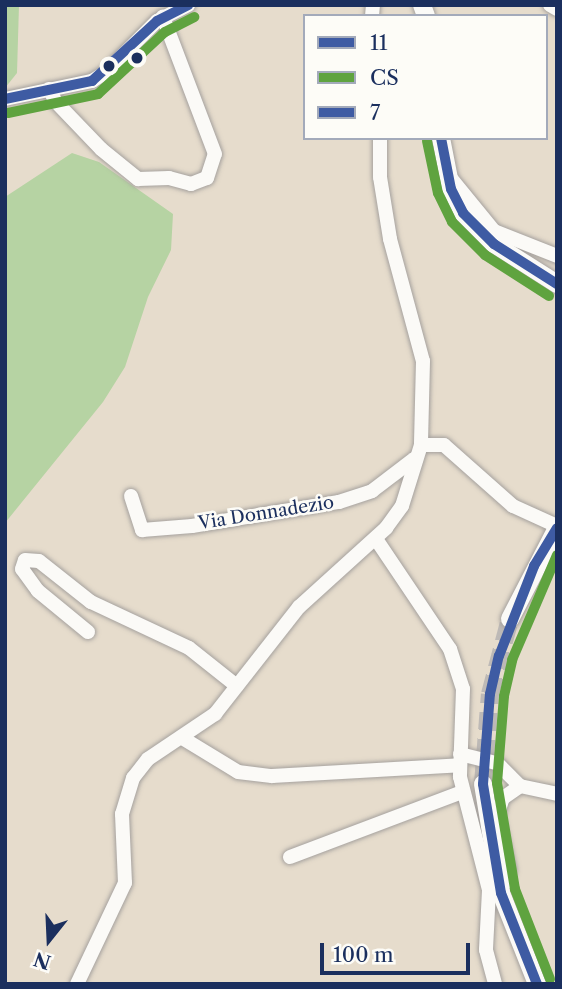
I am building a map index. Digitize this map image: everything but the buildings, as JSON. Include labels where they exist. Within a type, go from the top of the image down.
[{"type":"main road","points":[[441,140],[446,172],[463,214],[479,232],[557,284]]},
{"type":"main road","points":[[510,619],[555,532]]},
{"type":"main road","points":[[483,784],[501,893],[537,984]]},
{"type":"street","points":[[5,99],[92,81],[106,74],[163,17],[188,5]]},
{"type":"street","points":[[550,5],[557,9]]},
{"type":"street","points":[[49,89],[56,102],[101,149],[138,179],[169,178],[191,184],[207,178],[215,154],[163,17]]},
{"type":"street","name":"Via Donnadezio","points":[[76,984],[126,878],[122,825],[127,790],[148,759],[184,739],[215,714],[299,607],[376,539],[402,506],[414,459],[421,444],[423,361],[390,239],[380,177],[380,140]]},
{"type":"street","points":[[446,172],[494,231],[557,256]]},
{"type":"street","points":[[421,444],[443,445],[513,506],[555,532]]},
{"type":"street","name":"Via Donnadezio","points":[[131,496],[142,530],[181,527],[339,502],[372,491],[414,459]]},
{"type":"street","points":[[376,539],[450,649],[463,689],[460,759],[463,792],[489,890],[486,950],[495,984]]},
{"type":"street","points":[[88,632],[38,591],[22,569],[24,560],[39,561],[58,580],[91,602],[189,648],[237,687]]},
{"type":"street","points":[[184,739],[238,772],[272,776],[460,759],[497,763],[520,786],[557,794]]},
{"type":"street","points":[[501,893],[509,870],[497,816],[503,798],[520,786]]},
{"type":"street","points":[[290,857],[463,792]]},
{"type":"green space","points":[[5,5],[19,5],[17,73],[5,88]]},
{"type":"green space","points":[[72,153],[99,162],[173,214],[171,250],[148,297],[125,367],[103,402],[5,523],[5,197]]},
{"type":"tunnel","points":[[483,784],[490,694],[510,619]]},
{"type":"transit line","name":"7","points":[[5,99],[92,81],[157,21],[188,5]]},
{"type":"transit line","name":"CS","points":[[8,113],[98,94],[165,32],[194,17]]},
{"type":"transit line","name":"11","points":[[441,140],[451,189],[463,213],[494,244],[557,284]]},
{"type":"transit line","name":"CS","points":[[427,141],[438,193],[452,222],[485,255],[549,296]]},
{"type":"transit line","name":"11","points":[[537,984],[501,893],[483,784],[490,694],[499,656],[534,566],[557,528]]},
{"type":"transit line","name":"CS","points":[[550,979],[515,889],[497,783],[504,696],[512,660],[557,555]]}]
